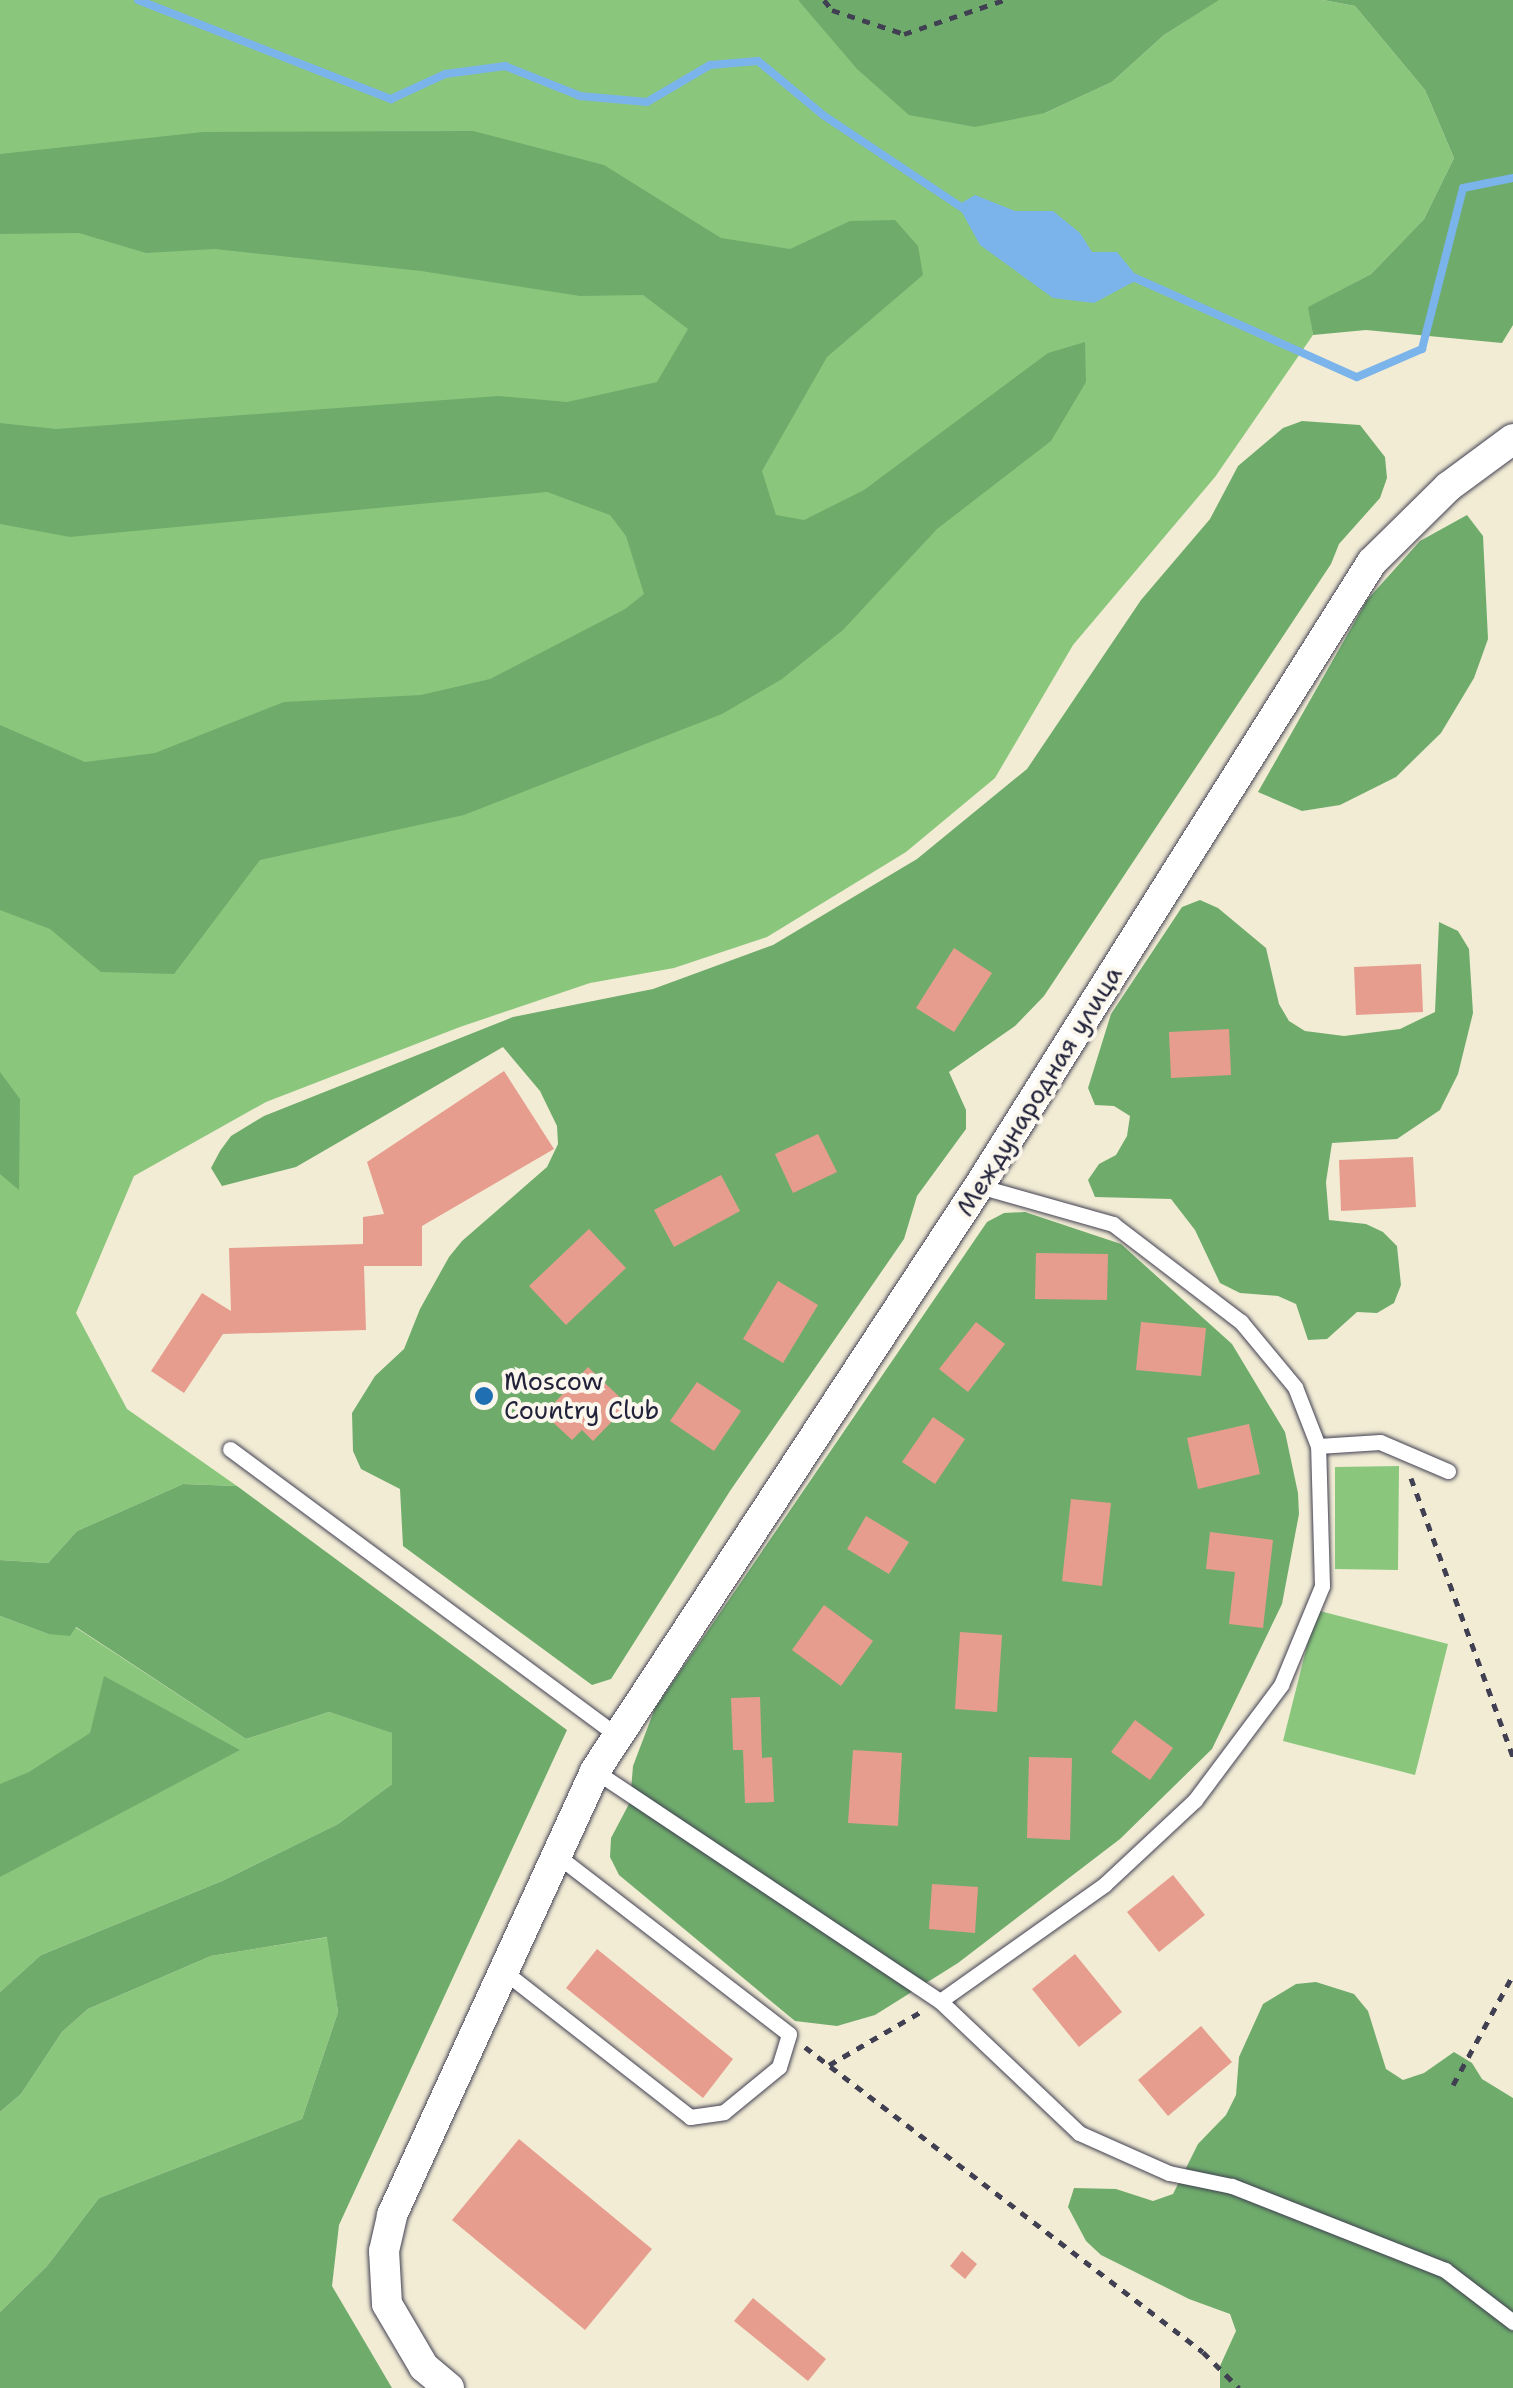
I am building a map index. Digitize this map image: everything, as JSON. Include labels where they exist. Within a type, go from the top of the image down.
[{"type":"street","name":"Международная улица","points":[[449,2388],[424,2367],[387,2304],[384,2251],[392,2216],[595,1771],[979,1186],[1372,562],[1448,487],[1513,440]]},
{"type":"lane","points":[[940,2001],[1106,1884],[1194,1800],[1282,1685],[1322,1586],[1318,1446],[1294,1387],[1241,1322],[1113,1224],[979,1186]]},
{"type":"lane","points":[[1318,1446],[1380,1442],[1448,1470]]},
{"type":"lane","points":[[230,1449],[618,1736]]},
{"type":"lane","points":[[595,1771],[940,2001],[1079,2132],[1170,2172],[1232,2186],[1444,2270],[1513,2322]]},
{"type":"lane","points":[[506,1973],[690,2116],[724,2112],[779,2067],[789,2034],[558,1856]]},
{"type":"path","points":[[824,0],[832,10],[904,34],[1004,0]]},
{"type":"path","points":[[1401,1450],[1513,1757]]},
{"type":"path","points":[[1454,2084],[1513,1975]]},
{"type":"path","points":[[829,2065],[940,2001]]},
{"type":"path","points":[[789,2034],[1203,2352],[1239,2388]]},
{"type":"green space","points":[[0,0],[798,0],[815,15],[1045,113],[1112,82],[1164,35],[1218,0],[1323,0],[1355,6],[1425,90],[1454,158],[1424,219],[1371,274],[1309,307],[1313,335],[1215,477],[1073,645],[995,778],[906,852],[767,937],[674,968],[590,983],[460,1027],[266,1102],[134,1176],[76,1313],[127,1409],[237,1486],[183,1484],[77,1531],[48,1563],[0,1560]]},
{"type":"green space","points":[[798,0],[1219,0],[1164,35],[1112,82],[1045,113],[975,127],[909,115],[857,69]]},
{"type":"green space","points":[[1323,0],[1513,0],[1513,325],[1502,343],[1366,330],[1313,335],[1308,307],[1371,274],[1424,219],[1454,158],[1425,90],[1355,6]]},
{"type":"green space","points":[[473,131],[604,165],[721,238],[790,249],[850,221],[895,220],[918,246],[923,275],[827,357],[762,471],[776,515],[804,520],[864,490],[1048,353],[1085,342],[1086,382],[1051,441],[937,529],[843,630],[782,679],[722,714],[464,815],[260,860],[174,974],[101,972],[50,929],[0,910],[0,725],[85,762],[155,753],[284,702],[421,695],[490,679],[625,609],[644,594],[626,536],[610,515],[547,492],[70,537],[0,524],[0,423],[56,429],[498,396],[567,402],[657,382],[688,329],[643,295],[580,296],[421,271],[215,249],[146,253],[79,233],[0,234],[0,154],[203,132]]},
{"type":"green space","points":[[1302,421],[1360,425],[1385,457],[1387,478],[1380,498],[1339,544],[1331,564],[1044,996],[1015,1026],[949,1072],[966,1110],[966,1129],[917,1196],[904,1239],[730,1491],[611,1679],[592,1685],[403,1546],[400,1489],[361,1469],[353,1451],[352,1413],[375,1376],[404,1349],[420,1309],[449,1257],[547,1167],[558,1144],[557,1126],[540,1091],[503,1047],[296,1167],[222,1186],[211,1168],[220,1151],[231,1136],[264,1116],[513,1017],[653,989],[773,945],[917,859],[1027,769],[1141,600],[1210,519],[1238,466],[1283,428]]},
{"type":"green space","points":[[1467,515],[1483,536],[1488,639],[1474,678],[1441,733],[1396,777],[1340,805],[1302,811],[1258,792],[1367,600],[1420,541]]},
{"type":"green space","points":[[1200,900],[1218,908],[1266,948],[1279,1004],[1289,1021],[1305,1031],[1344,1036],[1400,1029],[1435,1012],[1439,922],[1458,931],[1469,949],[1473,1013],[1458,1074],[1440,1110],[1397,1139],[1332,1143],[1326,1182],[1329,1220],[1366,1224],[1383,1232],[1397,1246],[1401,1285],[1394,1303],[1377,1313],[1357,1312],[1327,1339],[1308,1340],[1296,1304],[1278,1296],[1240,1293],[1220,1283],[1195,1230],[1171,1199],[1095,1197],[1088,1180],[1099,1164],[1116,1155],[1127,1136],[1130,1116],[1114,1106],[1095,1105],[1088,1088],[1111,1014],[1182,907]]},
{"type":"green space","points":[[0,1072],[20,1099],[19,1190],[0,1174]]},
{"type":"green space","points":[[1025,1212],[1121,1244],[1232,1344],[1285,1432],[1298,1493],[1299,1514],[1282,1604],[1212,1749],[1120,1839],[958,1963],[875,2015],[837,2026],[795,2021],[619,1875],[610,1857],[611,1838],[630,1802],[633,1766],[655,1708],[987,1222],[1004,1213]]},
{"type":"green space","points":[[1399,1466],[1398,1570],[1335,1569],[1335,1467]]},
{"type":"green space","points":[[183,1484],[237,1486],[567,1730],[339,2225],[332,2286],[392,2388],[0,2388],[0,2312],[47,2266],[99,2198],[302,2119],[338,2012],[327,1937],[211,1956],[88,2009],[62,2032],[21,2094],[0,2112],[0,1992],[41,1955],[222,1881],[338,1824],[392,1784],[392,1733],[329,1712],[246,1739],[76,1627],[70,1636],[48,1634],[0,1616],[0,1560],[48,1563],[77,1531]]},
{"type":"green space","points":[[1316,1610],[1448,1644],[1415,1775],[1283,1741]]},
{"type":"green space","points":[[0,1616],[48,1634],[75,1627],[246,1739],[329,1712],[393,1733],[392,1784],[338,1824],[222,1881],[41,1955],[0,1992]]},
{"type":"green space","points":[[104,1676],[240,1750],[0,1877],[0,1784],[29,1772],[90,1733]]},
{"type":"green space","points":[[328,1937],[338,2012],[302,2119],[99,2198],[47,2266],[0,2312],[0,2112],[21,2094],[62,2032],[88,2009],[211,1956]]},
{"type":"green space","points":[[1316,1982],[1354,1994],[1368,2011],[1386,2069],[1403,2080],[1424,2073],[1454,2052],[1472,2063],[1482,2079],[1513,2098],[1513,2388],[1220,2388],[1220,2366],[1236,2331],[1230,2314],[1189,2299],[1101,2255],[1086,2241],[1068,2207],[1074,2188],[1116,2189],[1153,2201],[1173,2194],[1198,2144],[1226,2115],[1236,2095],[1239,2057],[1263,2004],[1296,1984]]},
{"type":"water","points":[[975,195],[1015,211],[1053,211],[1080,233],[1092,252],[1117,252],[1139,279],[1094,303],[1053,298],[980,245],[958,205]]},
{"type":"building","points":[[954,948],[992,973],[954,1032],[916,1008]]},
{"type":"building","points":[[1421,964],[1423,1012],[1356,1015],[1354,967]]},
{"type":"building","points":[[1229,1029],[1231,1075],[1171,1078],[1169,1032]]},
{"type":"building","points":[[504,1071],[554,1149],[422,1226],[422,1266],[364,1266],[366,1330],[223,1334],[184,1393],[151,1371],[202,1293],[231,1311],[229,1248],[363,1244],[363,1217],[384,1214],[367,1162]]},
{"type":"building","points":[[818,1134],[837,1172],[793,1193],[775,1154]]},
{"type":"building","points":[[1413,1157],[1416,1207],[1341,1211],[1339,1160]]},
{"type":"building","points":[[721,1175],[740,1211],[674,1247],[654,1210]]},
{"type":"building","points":[[589,1229],[626,1268],[566,1325],[529,1286]]},
{"type":"building","points":[[1036,1253],[1108,1254],[1107,1300],[1035,1299]]},
{"type":"building","points":[[778,1281],[818,1305],[783,1363],[743,1339]]},
{"type":"building","points":[[976,1322],[1005,1344],[968,1392],[939,1369]]},
{"type":"building","points":[[1141,1322],[1206,1328],[1201,1376],[1136,1370]]},
{"type":"building","points":[[588,1367],[628,1405],[593,1441],[582,1430],[572,1440],[544,1414]]},
{"type":"building","points":[[697,1382],[741,1411],[714,1451],[670,1421]]},
{"type":"building","points":[[933,1417],[965,1439],[935,1484],[902,1462]]},
{"type":"building","points":[[1249,1424],[1260,1474],[1198,1489],[1187,1438]]},
{"type":"building","points":[[1071,1499],[1111,1503],[1102,1586],[1062,1581]]},
{"type":"building","points":[[866,1516],[909,1542],[889,1574],[847,1549]]},
{"type":"building","points":[[1210,1532],[1273,1540],[1263,1628],[1229,1624],[1235,1572],[1206,1569]]},
{"type":"building","points":[[824,1605],[873,1641],[841,1686],[792,1650]]},
{"type":"building","points":[[960,1632],[1002,1635],[997,1712],[955,1709]]},
{"type":"building","points":[[760,1697],[762,1758],[772,1757],[774,1802],[745,1803],[743,1750],[733,1750],[731,1698]]},
{"type":"building","points":[[1135,1720],[1173,1748],[1150,1780],[1111,1752]]},
{"type":"building","points":[[853,1750],[902,1753],[898,1826],[848,1823]]},
{"type":"building","points":[[1029,1757],[1072,1758],[1070,1840],[1027,1838]]},
{"type":"building","points":[[1173,1875],[1205,1915],[1159,1952],[1127,1912]]},
{"type":"building","points":[[932,1884],[978,1887],[975,1933],[929,1929]]},
{"type":"building","points":[[597,1949],[733,2059],[703,2098],[566,1988]]},
{"type":"building","points":[[1075,1954],[1122,2012],[1079,2047],[1032,1989]]},
{"type":"building","points":[[1201,2026],[1232,2062],[1168,2116],[1138,2080]]},
{"type":"building","points":[[519,2139],[652,2249],[585,2330],[452,2220]]},
{"type":"building","points":[[962,2251],[977,2264],[965,2279],[950,2266]]},
{"type":"building","points":[[753,2298],[826,2359],[808,2381],[734,2321]]},
{"type":"waterway","points":[[138,0],[391,99],[445,74],[505,66],[580,96],[647,102],[710,65],[758,61],[823,115],[964,209]]},
{"type":"waterway","points":[[1133,277],[1357,377],[1422,349],[1463,188],[1513,178]]},
{"type":"place","name":"Moscow Country Club","points":[[484,1396]]}]
